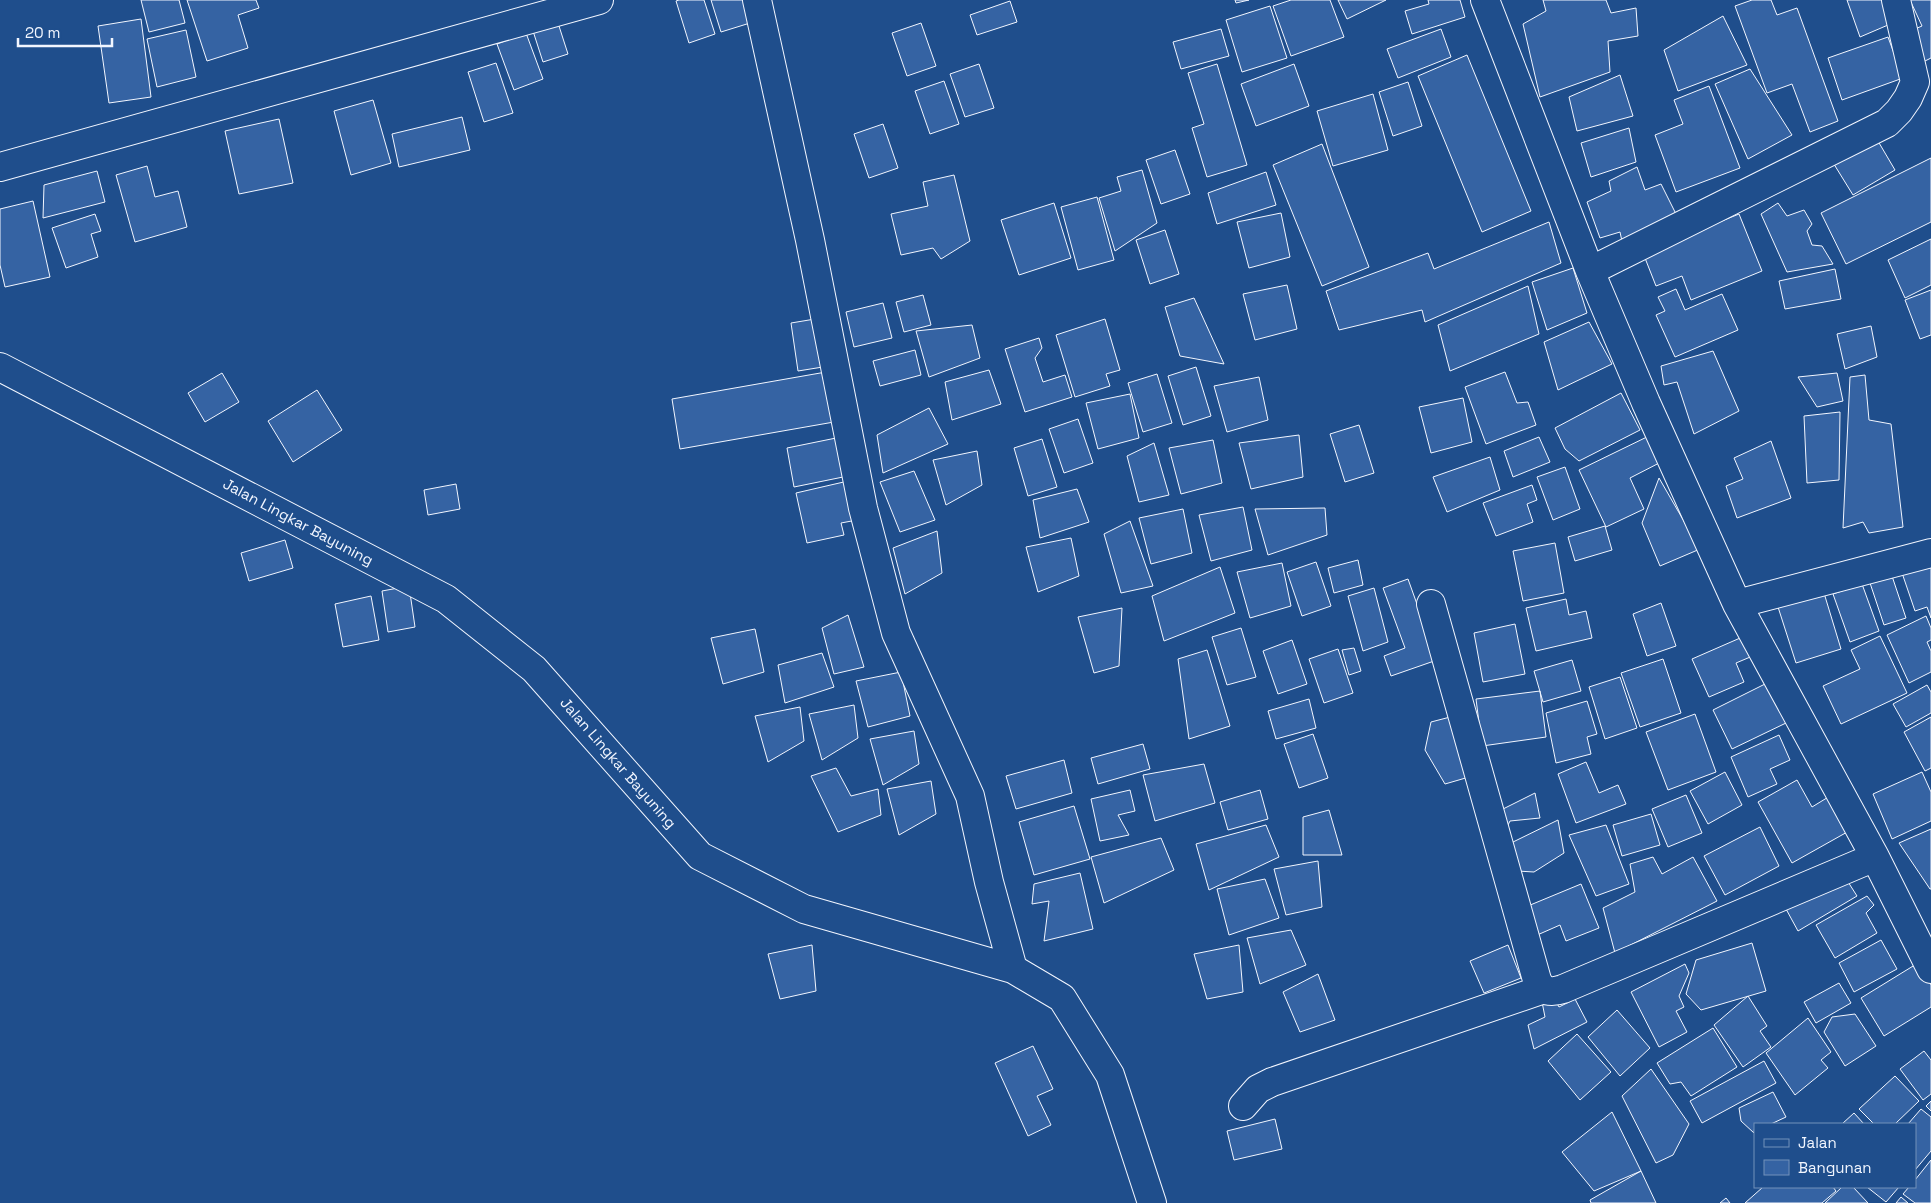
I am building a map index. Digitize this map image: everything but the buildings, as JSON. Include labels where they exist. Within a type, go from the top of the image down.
[{"type":"main road","points":[[0,167],[599,0]]},
{"type":"main road","points":[[757,0],[810,240],[863,508],[888,604],[896,633],[970,796],[989,882],[1013,969]]},
{"type":"main road","points":[[1484,0],[1590,271],[1646,403],[1737,604],[1875,856],[1922,925],[1931,969]]},
{"type":"main road","points":[[1590,271],[1888,123],[1908,98],[1915,82],[1896,0]]},
{"type":"main road","name":"Jalan Lingkar Bayuning","points":[[0,367],[446,599],[534,669],[700,856],[804,909],[1013,969],[1062,998],[1110,1074],[1152,1203]]},
{"type":"main road","points":[[1737,604],[1931,553]]},
{"type":"main road","points":[[1432,604],[1537,980],[1544,989],[1550,992],[1563,990],[1875,856]]},
{"type":"main road","points":[[1243,1106],[1258,1089],[1272,1082],[1544,989]]}]
